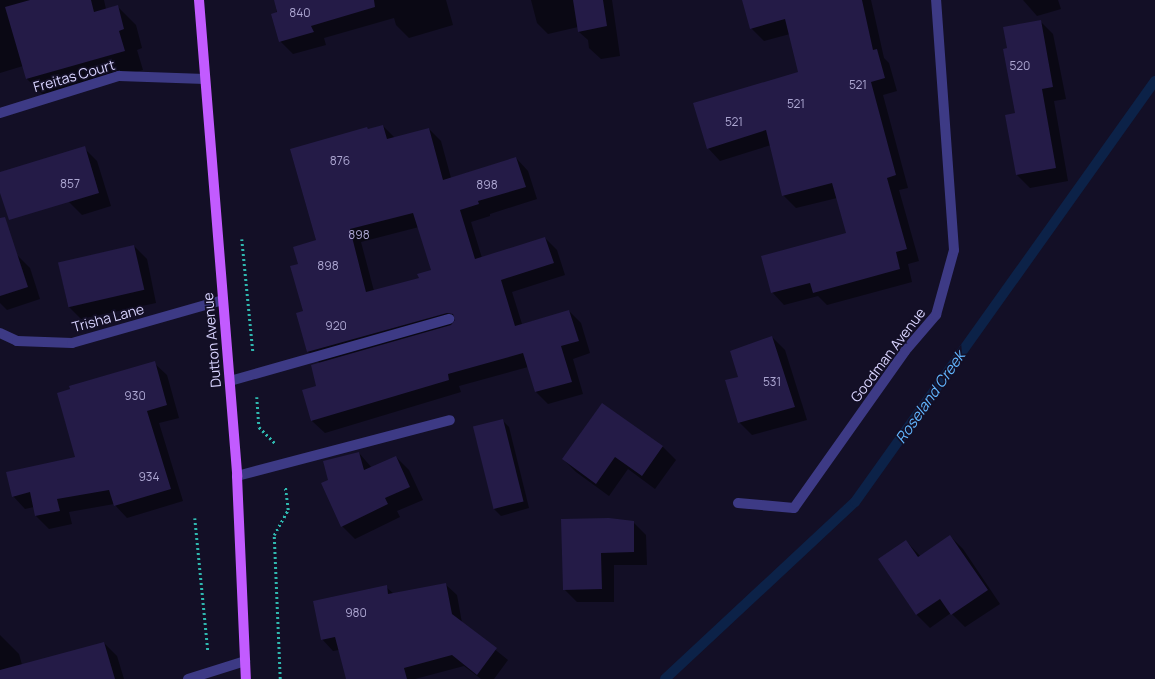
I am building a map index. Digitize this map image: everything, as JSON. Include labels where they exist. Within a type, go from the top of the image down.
[{"type":"main road","name":"Dutton Avenue","points":[[199,0],[237,476],[244,661],[246,679]]},
{"type":"street","name":"Goodman Avenue","points":[[738,503],[794,508],[905,351],[936,315],[954,250],[936,0]]},
{"type":"street","name":"Freitas Court","points":[[0,113],[119,76],[205,78]]},
{"type":"street","name":"Trisha Lane","points":[[0,333],[17,341],[72,343],[223,300]]},
{"type":"street","points":[[230,381],[448,319]]},
{"type":"street","points":[[237,476],[450,420]]},
{"type":"street","points":[[188,679],[244,661]]},
{"type":"path","points":[[242,233],[259,427],[282,450],[288,510],[274,535],[280,679]]},
{"type":"path","points":[[195,518],[210,672]]},
{"type":"building","points":[[30,0],[91,0],[94,12],[118,5],[124,29],[119,31],[125,51],[26,79],[5,7]]},
{"type":"building","points":[[274,0],[374,0],[375,7],[311,26],[314,32],[279,42],[271,14],[277,12]]},
{"type":"building","points":[[573,0],[603,0],[607,26],[578,32]]},
{"type":"building","points":[[742,0],[862,0],[873,50],[877,49],[885,78],[871,82],[896,175],[887,178],[907,249],[896,252],[900,269],[813,293],[810,283],[771,293],[761,256],[846,233],[832,183],[782,196],[766,130],[707,149],[693,103],[798,72],[785,19],[750,29]]},
{"type":"building","points":[[1041,20],[1053,87],[1042,89],[1056,168],[1016,175],[1005,115],[1015,113],[1003,49],[1007,48],[1003,27]]},
{"type":"building","points":[[383,125],[387,139],[429,128],[443,180],[516,157],[526,187],[478,201],[479,204],[460,210],[475,259],[545,237],[554,263],[501,280],[515,326],[569,310],[579,341],[561,346],[572,382],[535,392],[523,353],[448,374],[449,380],[311,421],[302,390],[316,386],[311,365],[451,325],[455,320],[453,314],[447,313],[307,352],[296,313],[303,311],[290,266],[298,264],[293,247],[316,240],[290,149],[367,127],[368,129]],"holes":[[[413,213],[431,270],[417,274],[419,278],[366,292],[350,229]]]},
{"type":"building","points":[[85,146],[99,193],[9,220],[0,193],[0,172]]},
{"type":"building","points":[[5,217],[28,287],[0,296],[0,218]]},
{"type":"building","points":[[134,245],[144,290],[68,307],[58,263]]},
{"type":"building","points":[[772,336],[795,407],[738,423],[725,380],[738,377],[730,351]]},
{"type":"building","points":[[155,361],[167,405],[147,411],[171,489],[114,506],[109,490],[57,499],[60,511],[35,516],[30,492],[12,497],[6,472],[75,457],[57,393],[70,389],[69,386]]},
{"type":"building","points":[[602,403],[663,446],[642,476],[615,457],[596,484],[562,459]]},
{"type":"building","points":[[503,419],[524,501],[493,509],[473,426]]},
{"type":"building","points":[[359,452],[364,470],[396,456],[410,487],[385,498],[388,504],[341,527],[321,483],[328,480],[323,461]]},
{"type":"building","points":[[609,518],[634,521],[634,552],[601,553],[602,589],[563,590],[561,519]]},
{"type":"building","points":[[950,535],[988,590],[951,615],[940,599],[916,615],[878,559],[906,540],[918,557]]},
{"type":"building","points":[[446,583],[452,614],[497,648],[477,675],[452,655],[404,668],[407,679],[346,679],[335,637],[321,640],[313,601],[387,585],[388,594]]},
{"type":"building","points":[[104,642],[115,679],[0,679],[0,670]]},
{"type":"waterway","name":"Roseland Creek","points":[[665,679],[855,502],[1155,81]]}]
